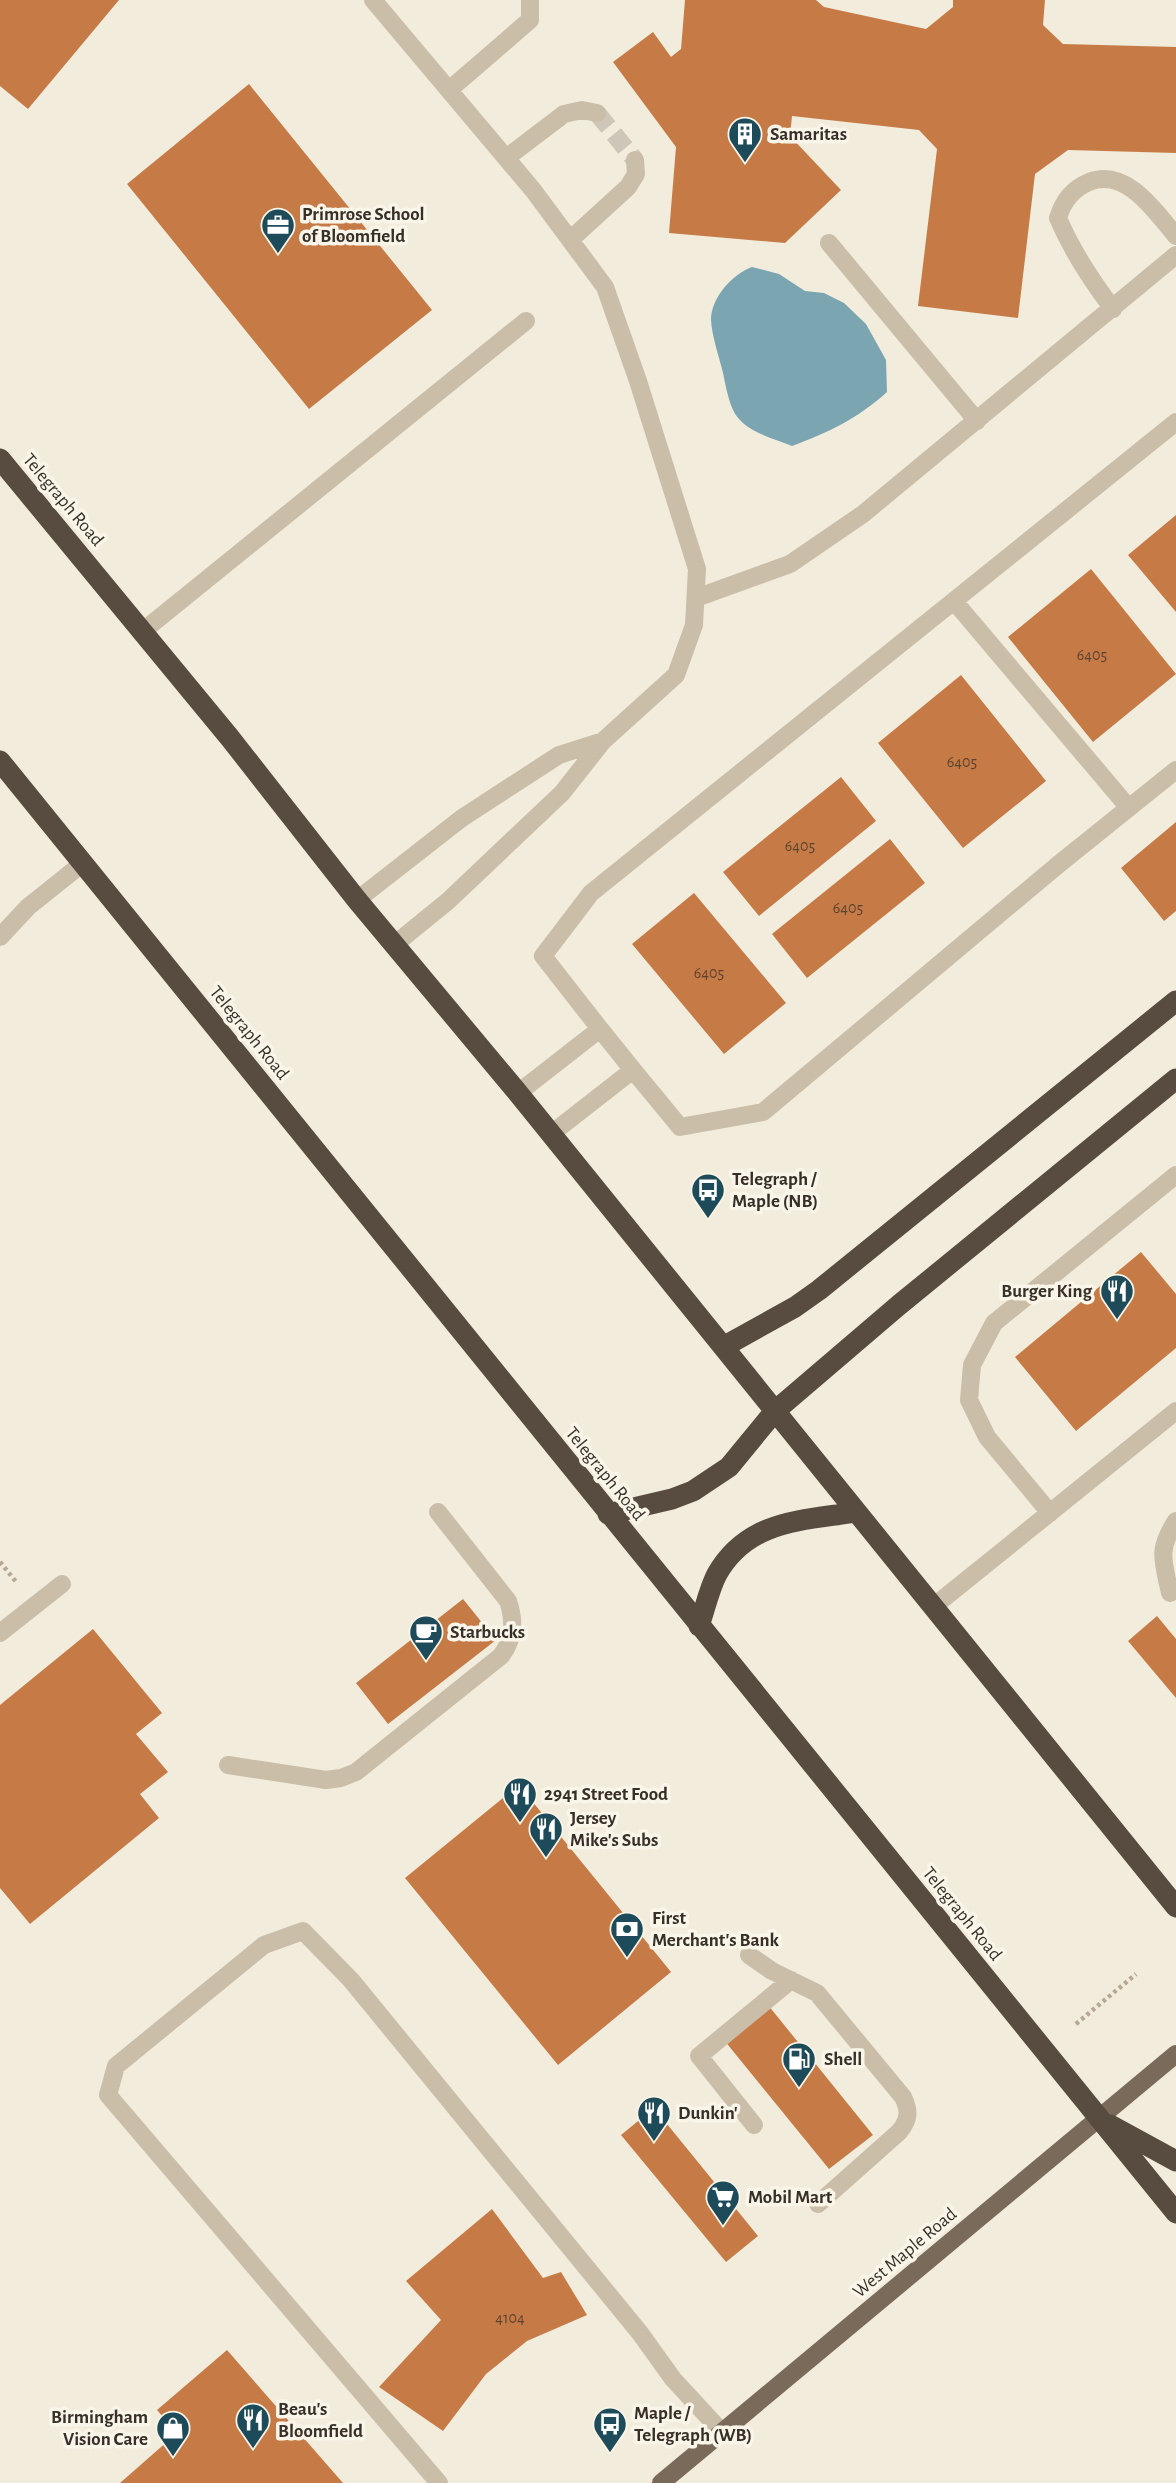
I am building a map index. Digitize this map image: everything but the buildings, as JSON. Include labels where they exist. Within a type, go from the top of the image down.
[{"type":"highway","name":"Telegraph Road","points":[[0,459],[230,738],[394,946],[551,1134],[1176,1907]]},
{"type":"highway","name":"Telegraph Road","points":[[0,761],[1176,2213]]},
{"type":"highway","points":[[723,1347],[795,1307],[819,1290],[1176,1001]]},
{"type":"highway","points":[[608,1514],[672,1499],[709,1482],[729,1466],[775,1411],[899,1305],[1176,1079]]},
{"type":"highway","points":[[699,1626],[716,1577],[729,1556],[746,1540],[772,1526],[856,1511]]},
{"type":"highway","points":[[1099,2119],[1176,2161]]},
{"type":"main road","name":"West Maple Road","points":[[661,2483],[1176,2054]]},
{"type":"lane","points":[[373,0],[506,158],[605,287],[638,381],[697,569],[694,625],[676,675],[603,741],[562,793],[448,901],[394,946]]},
{"type":"lane","points":[[449,90],[530,20],[530,0]]},
{"type":"lane","points":[[506,158],[564,114],[582,110],[597,113]]},
{"type":"lane","points":[[570,240],[628,187],[636,174],[635,160]]},
{"type":"lane","points":[[1113,309],[1068,243],[1058,218],[1062,204],[1080,186],[1100,177],[1118,181],[1135,191],[1150,205],[1176,236]]},
{"type":"lane","points":[[829,243],[977,421]]},
{"type":"lane","points":[[696,598],[790,564],[863,514],[1176,255]]},
{"type":"lane","points":[[143,631],[526,321]]},
{"type":"lane","points":[[1176,422],[592,893],[543,956],[680,1127],[763,1112],[1176,769]]},
{"type":"lane","points":[[954,601],[1129,808]]},
{"type":"lane","points":[[357,900],[462,818],[559,755],[603,741]]},
{"type":"lane","points":[[0,936],[28,907],[83,863]]},
{"type":"lane","points":[[517,1093],[600,1029]]},
{"type":"lane","points":[[551,1134],[633,1070]]},
{"type":"lane","points":[[1050,1513],[987,1437],[969,1401],[972,1365],[994,1323],[1176,1175]]},
{"type":"lane","points":[[933,1607],[1176,1411]]},
{"type":"lane","points":[[228,1765],[326,1780],[341,1778],[356,1772],[501,1656],[509,1644],[512,1632],[508,1601],[438,1512]]},
{"type":"lane","points":[[1170,1593],[1163,1563],[1164,1539],[1176,1521]]},
{"type":"lane","points":[[0,1633],[62,1584]]},
{"type":"lane","points":[[439,2483],[108,2095],[116,2066],[264,1945],[303,1931],[351,1980],[632,2322],[673,2379],[722,2432]]},
{"type":"lane","points":[[749,1955],[772,1971],[817,1993],[904,2097],[908,2106],[906,2123],[899,2132],[818,2204]]},
{"type":"lane","points":[[754,2125],[699,2056],[791,1980]]},
{"type":"path","points":[[1076,2024],[1136,1974]]},
{"type":"water","points":[[752,267],[779,274],[805,291],[824,293],[844,303],[866,324],[886,360],[887,392],[842,424],[792,446],[744,424],[730,403],[711,320],[715,303],[724,288]]},
{"type":"tunnel","points":[[597,113],[635,160]]},
{"type":"place","name":"Samaritas","points":[[745,164]]},
{"type":"place","name":"Primrose School of Bloomfield","points":[[278,255]]},
{"type":"place","name":"Telegraph / Maple (NB)","points":[[708,1220]]},
{"type":"place","name":"Burger King","points":[[1117,1321]]},
{"type":"place","name":"Starbucks","points":[[426,1662]]},
{"type":"place","name":"2941 Street Food","points":[[520,1824]]},
{"type":"place","name":"Jersey Mike's Subs","points":[[546,1859]]},
{"type":"place","name":"First Merchant's Bank","points":[[627,1959]]},
{"type":"place","name":"Shell","points":[[799,2089]]},
{"type":"place","name":"Dunkin'","points":[[654,2143]]},
{"type":"place","name":"Mobil Mart","points":[[723,2227]]},
{"type":"place","name":"Beau's Bloomfield","points":[[253,2450]]},
{"type":"place","name":"Maple / Telegraph (WB)","points":[[610,2454]]},
{"type":"place","name":"Birmingham Vision Care","points":[[173,2458]]}]
